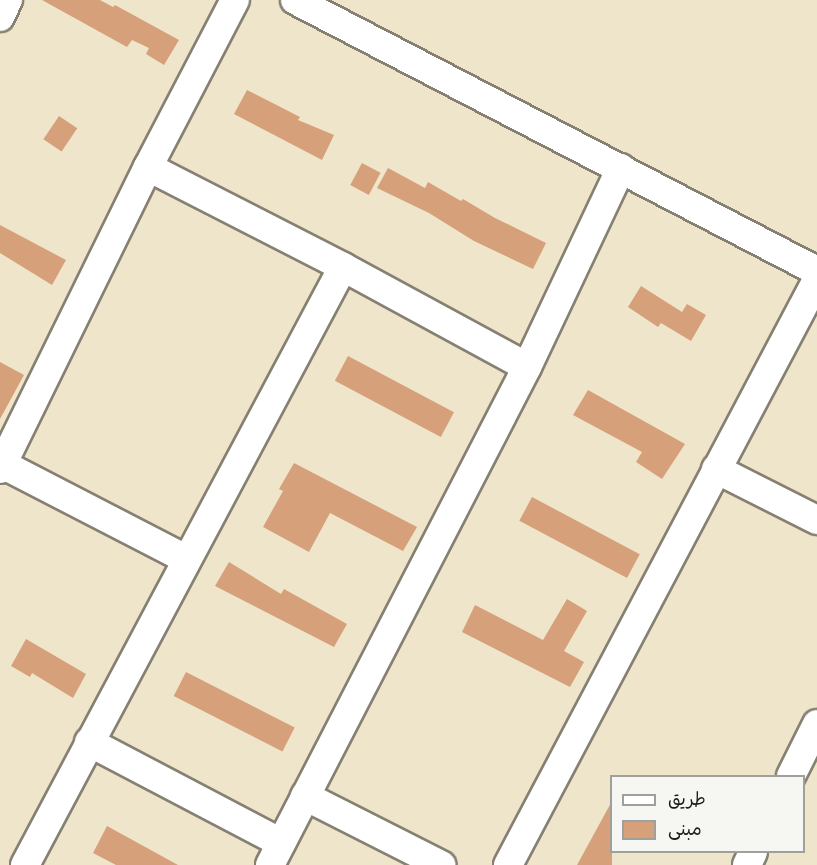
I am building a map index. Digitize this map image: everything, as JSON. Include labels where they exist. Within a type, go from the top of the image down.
[{"type":"street","points":[[0,17],[8,0]]},
{"type":"street","points":[[186,559],[1,465],[147,167],[235,0]]},
{"type":"street","points":[[295,0],[817,271]]},
{"type":"street","points":[[147,167],[343,267],[526,367]]},
{"type":"street","points":[[88,742],[275,854],[526,367],[621,168]]},
{"type":"street","points":[[25,865],[88,742],[343,267]]},
{"type":"street","points":[[508,865],[817,280]]},
{"type":"street","points":[[716,469],[817,520]]},
{"type":"street","points":[[792,775],[817,724]]},
{"type":"street","points":[[305,796],[441,865]]},
{"type":"building","points":[[42,0],[100,0],[113,7],[115,5],[179,40],[164,65],[146,54],[149,48],[132,40],[127,47]]},
{"type":"building","points":[[247,90],[300,117],[298,120],[334,135],[322,160],[234,114]]},
{"type":"building","points":[[59,116],[77,128],[62,152],[43,139]]},
{"type":"building","points":[[362,163],[381,173],[369,195],[350,185]]},
{"type":"building","points":[[388,168],[425,188],[428,182],[546,243],[533,269],[474,241],[429,213],[377,188]]},
{"type":"building","points":[[0,225],[66,260],[52,285],[0,253]]},
{"type":"building","points":[[641,286],[682,312],[687,304],[706,315],[691,341],[661,323],[658,327],[628,307]]},
{"type":"building","points":[[348,356],[454,412],[441,437],[335,381]]},
{"type":"building","points":[[0,362],[24,375],[0,419]]},
{"type":"building","points":[[588,390],[685,444],[662,479],[636,462],[642,452],[573,415]]},
{"type":"building","points":[[294,463],[417,527],[403,551],[330,513],[309,552],[263,527],[283,491],[279,489]]},
{"type":"building","points":[[532,497],[640,554],[627,578],[519,521]]},
{"type":"building","points":[[229,562],[281,594],[284,589],[347,624],[334,647],[215,586]]},
{"type":"building","points":[[567,599],[587,611],[564,651],[584,662],[570,687],[462,632],[475,605],[543,640]]},
{"type":"building","points":[[26,639],[86,674],[73,698],[32,673],[30,677],[11,666]]},
{"type":"building","points":[[186,672],[295,727],[282,751],[174,696]]},
{"type":"building","points":[[610,805],[612,865],[577,865]]},
{"type":"building","points":[[107,826],[178,865],[116,865],[93,853]]}]
